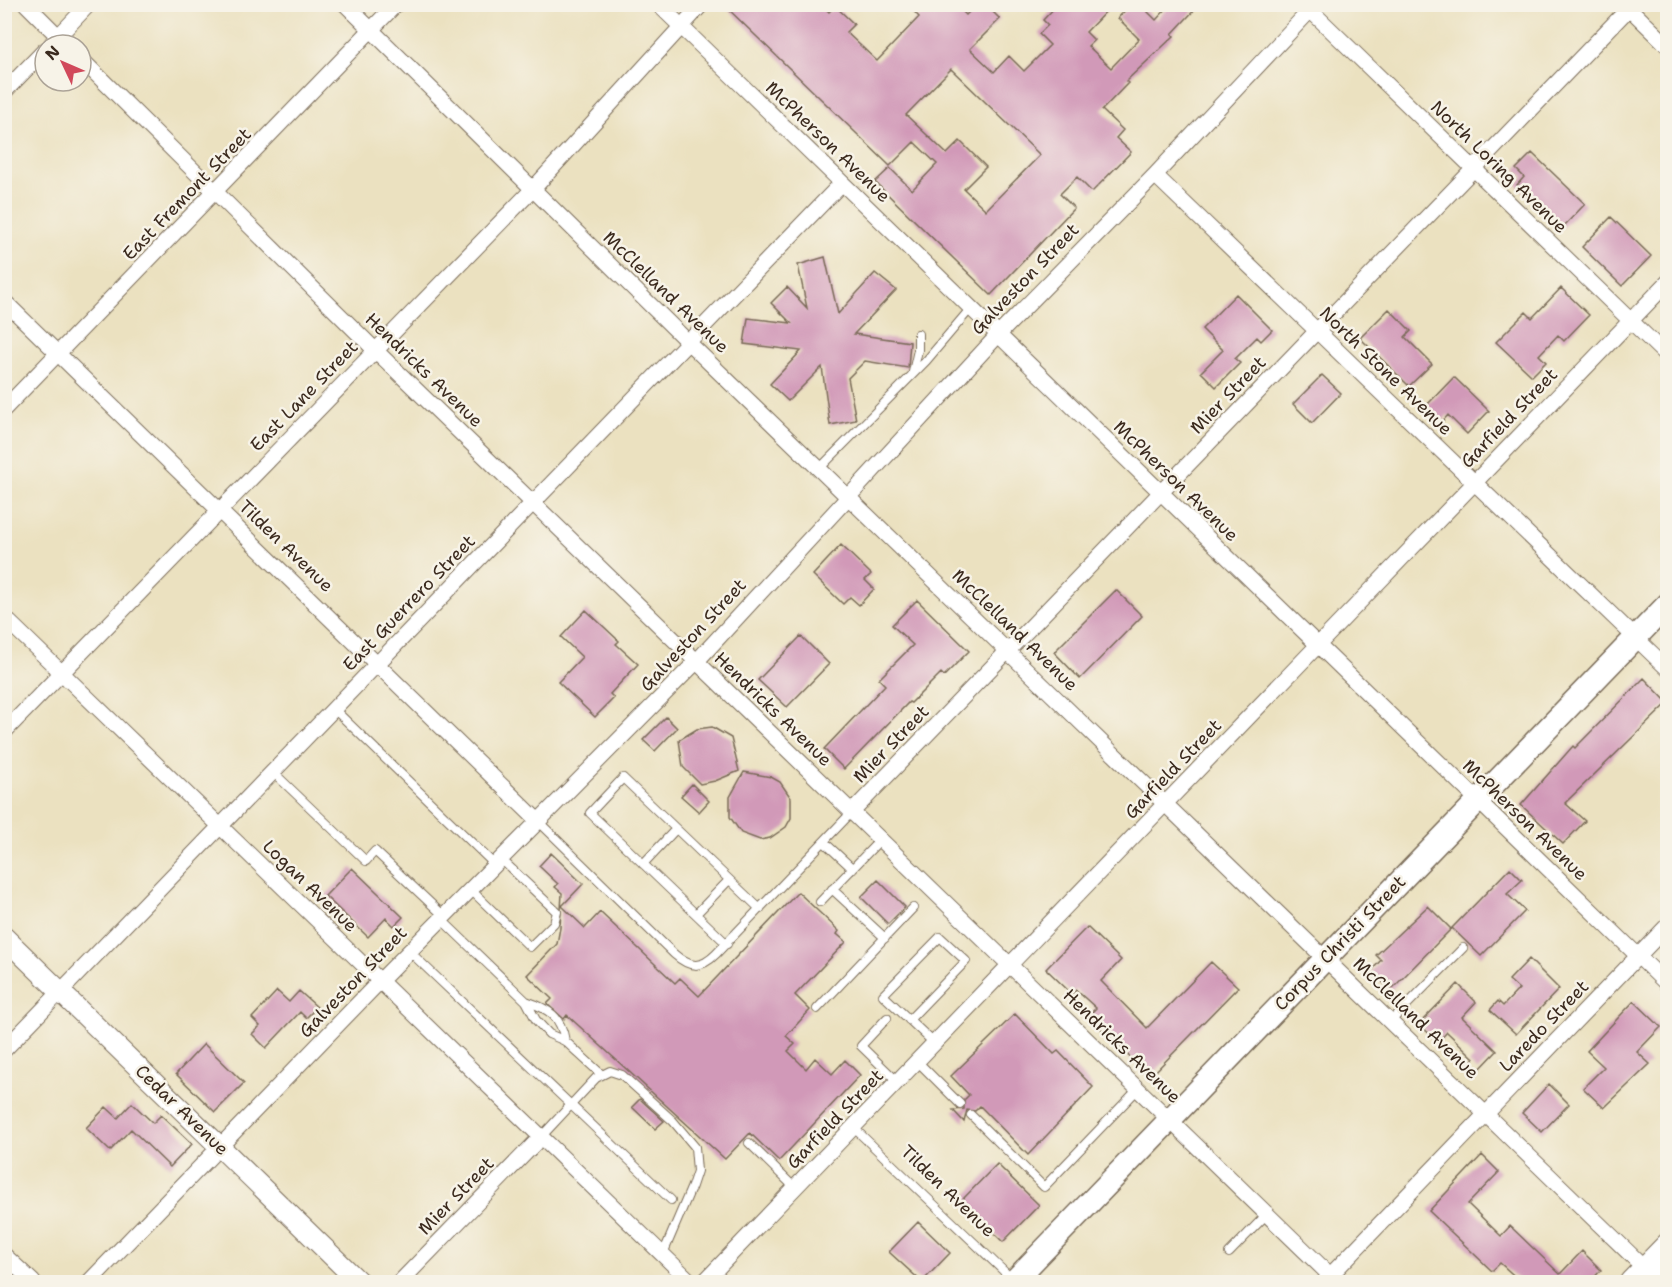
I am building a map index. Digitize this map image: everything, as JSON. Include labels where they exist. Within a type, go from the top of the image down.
[{"type":"main road","name":"Corpus Christi Street","points":[[1014,1282],[1668,604]]},
{"type":"main road","points":[[1645,1278],[1668,1245]]},
{"type":"street","points":[[26,4],[50,33]]},
{"type":"street","points":[[65,33],[89,4]]},
{"type":"street","name":"McClelland Avenue","points":[[345,4],[688,342],[849,495],[1486,1114],[1645,1278]]},
{"type":"street","name":"East Fremont Street","points":[[4,409],[396,4]]},
{"type":"street","name":"McPherson Avenue","points":[[658,4],[1668,985]]},
{"type":"street","name":"East Lane Street","points":[[4,732],[533,189],[702,4]]},
{"type":"street","points":[[1629,6],[1668,46]]},
{"type":"street","name":"Mier Street","points":[[852,812],[1629,6]]},
{"type":"street","name":"North Loring Avenue","points":[[1310,7],[1668,357]]},
{"type":"street","name":"Galveston Street","points":[[89,1282],[380,981],[696,662],[999,334],[1155,175],[1310,7]]},
{"type":"street","points":[[4,92],[33,62]]},
{"type":"street","name":"Hendricks Avenue","points":[[93,71],[375,350],[1267,1214],[1331,1280]]},
{"type":"street","name":"North Stone Avenue","points":[[1155,175],[1668,669]]},
{"type":"street","name":"East Guerrero Street","points":[[4,1050],[842,183]]},
{"type":"street","name":"Garfield Street","points":[[705,1282],[1668,282]]},
{"type":"street","name":"Tilden Avenue","points":[[4,301],[538,821]]},
{"type":"street","name":"Logan Avenue","points":[[4,617],[691,1282]]},
{"type":"street","name":"Laredo Street","points":[[1331,1280],[1486,1114],[1668,925]]},
{"type":"street","name":"Cedar Avenue","points":[[4,937],[359,1282]]},
{"type":"street","name":"Mier Street","points":[[400,1282],[540,1138]]},
{"type":"street","points":[[4,1255],[33,1282]]},
{"type":"lane","points":[[820,468],[913,374],[971,308]]},
{"type":"lane","points":[[913,374],[918,350],[918,333]]},
{"type":"lane","points":[[334,709],[498,862],[557,912],[554,923],[531,947],[471,890]]},
{"type":"lane","points":[[273,772],[366,861],[375,851],[526,1001],[532,1014],[543,1027],[554,1037],[566,1041],[600,1074]]},
{"type":"lane","points":[[727,944],[590,813],[623,778],[760,909]]},
{"type":"lane","points":[[538,821],[682,961],[699,966],[708,963],[727,944],[852,812]]},
{"type":"lane","points":[[643,864],[676,829]]},
{"type":"lane","points":[[820,902],[880,840]]},
{"type":"lane","points":[[824,842],[852,868]]},
{"type":"lane","points":[[696,914],[729,880]]},
{"type":"lane","points":[[832,889],[885,938]]},
{"type":"lane","points":[[817,1009],[913,908]]},
{"type":"lane","points":[[909,1020],[966,961],[940,937],[883,996],[934,1044]]},
{"type":"lane","points":[[1391,1021],[1463,948]]},
{"type":"lane","points":[[410,952],[671,1200]]},
{"type":"lane","points":[[526,1001],[551,1012],[563,1026],[566,1041]]},
{"type":"lane","points":[[887,1018],[861,1046],[898,1082]]},
{"type":"lane","points":[[917,1061],[960,1104]]},
{"type":"lane","points":[[540,1138],[600,1074],[610,1071],[622,1075],[673,1121],[695,1147],[697,1171],[663,1254]]},
{"type":"lane","points":[[971,1115],[1044,1187],[1138,1089]]},
{"type":"lane","name":"Tilden Avenue","points":[[853,1127],[1014,1282]]},
{"type":"lane","points":[[748,1143],[795,1188]]},
{"type":"lane","points":[[1229,1253],[1267,1214]]},
{"type":"building","points":[[723,4],[821,4],[829,12],[835,6],[854,24],[846,32],[877,61],[919,17],[907,4],[955,4],[966,15],[977,4],[985,4],[1000,19],[970,49],[994,72],[1009,56],[1024,71],[1050,45],[1039,34],[1048,25],[1043,20],[1058,4],[1113,4],[1086,32],[1094,40],[1088,46],[1111,68],[1139,39],[1118,18],[1131,4],[1140,4],[1156,20],[1171,4],[1200,4],[1172,34],[1174,36],[1126,81],[1128,83],[1102,110],[1123,130],[1116,138],[1131,152],[1092,192],[1077,177],[1060,194],[1074,208],[991,295],[875,182],[890,168],[912,190],[937,164],[914,142],[890,166]],"holes":[[[951,69],[1040,155],[986,210],[964,189],[986,167],[960,141],[947,154],[906,115]]]},
{"type":"building","points":[[1532,153],[1585,204],[1562,228],[1517,185],[1524,177],[1516,169]]},
{"type":"building","points":[[1611,217],[1651,256],[1622,286],[1582,247]]},
{"type":"building","points":[[825,257],[838,314],[875,273],[896,290],[854,334],[910,342],[908,368],[865,361],[848,378],[856,420],[830,425],[822,367],[788,401],[770,384],[801,351],[744,344],[748,318],[791,323],[771,303],[787,287],[807,308],[798,265]]},
{"type":"building","points":[[1561,288],[1589,315],[1564,341],[1558,335],[1539,355],[1546,362],[1532,376],[1496,342],[1526,312],[1532,318]]},
{"type":"building","points":[[1236,294],[1272,330],[1261,341],[1257,337],[1235,359],[1240,363],[1216,387],[1201,372],[1223,350],[1202,329]]},
{"type":"building","points":[[1389,309],[1411,331],[1405,337],[1432,364],[1409,386],[1360,338]]},
{"type":"building","points":[[1322,375],[1341,393],[1312,423],[1293,404]]},
{"type":"building","points":[[1454,377],[1489,411],[1467,434],[1448,415],[1441,423],[1425,407]]},
{"type":"building","points":[[841,545],[871,574],[865,580],[874,589],[859,605],[850,597],[843,604],[813,575]]},
{"type":"building","points":[[1116,590],[1142,616],[1080,679],[1054,652]]},
{"type":"building","points":[[917,600],[969,651],[944,676],[941,673],[911,703],[909,702],[844,769],[824,749],[885,685],[879,679],[913,645],[892,625]]},
{"type":"building","points":[[586,610],[619,641],[616,644],[638,664],[610,694],[614,698],[595,717],[558,682],[582,657],[561,637]]},
{"type":"building","points":[[801,636],[829,664],[787,707],[758,680]]},
{"type":"building","points":[[1644,678],[1668,703],[1565,803],[1585,821],[1563,844],[1521,805],[1573,746],[1575,748]]},
{"type":"building","points":[[666,717],[677,728],[655,751],[643,740]]},
{"type":"building","points":[[712,727],[731,738],[739,771],[715,781],[700,784],[683,767],[679,740],[697,729]]},
{"type":"building","points":[[744,772],[771,777],[780,782],[791,798],[791,818],[786,827],[770,838],[760,840],[741,833],[730,817],[730,797]]},
{"type":"building","points":[[692,784],[709,801],[699,812],[681,796]]},
{"type":"building","points":[[551,853],[583,884],[562,906],[585,928],[600,912],[675,983],[680,978],[699,996],[798,892],[839,931],[837,934],[846,942],[795,995],[810,1010],[786,1036],[795,1044],[788,1051],[806,1069],[815,1058],[832,1074],[845,1060],[860,1075],[779,1161],[750,1133],[725,1159],[567,1015],[564,1019],[547,1004],[552,999],[527,975],[557,944],[562,893],[555,887],[558,884],[539,866]]},
{"type":"building","points":[[352,868],[403,917],[394,926],[386,918],[368,937],[325,896]]},
{"type":"building","points":[[1510,868],[1522,880],[1507,894],[1525,911],[1481,956],[1452,928]]},
{"type":"building","points":[[878,880],[905,907],[888,924],[861,897]]},
{"type":"building","points":[[1428,906],[1451,929],[1391,990],[1371,971],[1381,960],[1376,955]]},
{"type":"building","points":[[1087,927],[1121,960],[1101,981],[1147,1028],[1211,962],[1238,987],[1150,1077],[1088,1016],[1096,1008],[1076,990],[1072,994],[1046,969]]},
{"type":"building","points":[[1529,959],[1559,989],[1516,1034],[1490,1010],[1498,1001],[1503,1006],[1519,989],[1509,980]]},
{"type":"building","points":[[1458,984],[1476,1002],[1462,1017],[1497,1051],[1478,1071],[1469,1063],[1474,1058],[1447,1032],[1438,1042],[1419,1024]]},
{"type":"building","points":[[277,991],[289,1002],[299,991],[317,1007],[306,1018],[300,1012],[266,1048],[252,1034],[260,1026],[252,1018]]},
{"type":"building","points":[[1634,1001],[1661,1027],[1637,1052],[1650,1064],[1604,1108],[1583,1088],[1604,1067],[1587,1051]]},
{"type":"building","points":[[1015,1014],[1054,1054],[1058,1051],[1093,1087],[1028,1155],[980,1106],[975,1111],[967,1110],[964,1122],[953,1110],[964,1109],[964,1100],[969,1095],[951,1076]]},
{"type":"building","points":[[204,1044],[244,1083],[215,1112],[176,1074]]},
{"type":"building","points":[[1549,1084],[1569,1104],[1542,1132],[1522,1113]]},
{"type":"building","points":[[640,1099],[664,1121],[655,1129],[632,1107]]},
{"type":"building","points":[[132,1103],[153,1123],[161,1115],[192,1144],[170,1167],[131,1129],[110,1151],[86,1128],[106,1107],[118,1118]]},
{"type":"building","points":[[1482,1155],[1499,1172],[1468,1204],[1501,1236],[1510,1226],[1560,1274],[1582,1251],[1601,1270],[1590,1282],[1521,1282],[1500,1263],[1492,1271],[1429,1211]]},
{"type":"building","points":[[997,1164],[1039,1205],[1003,1242],[961,1201]]},
{"type":"building","points":[[918,1222],[950,1253],[922,1282],[889,1252]]}]
